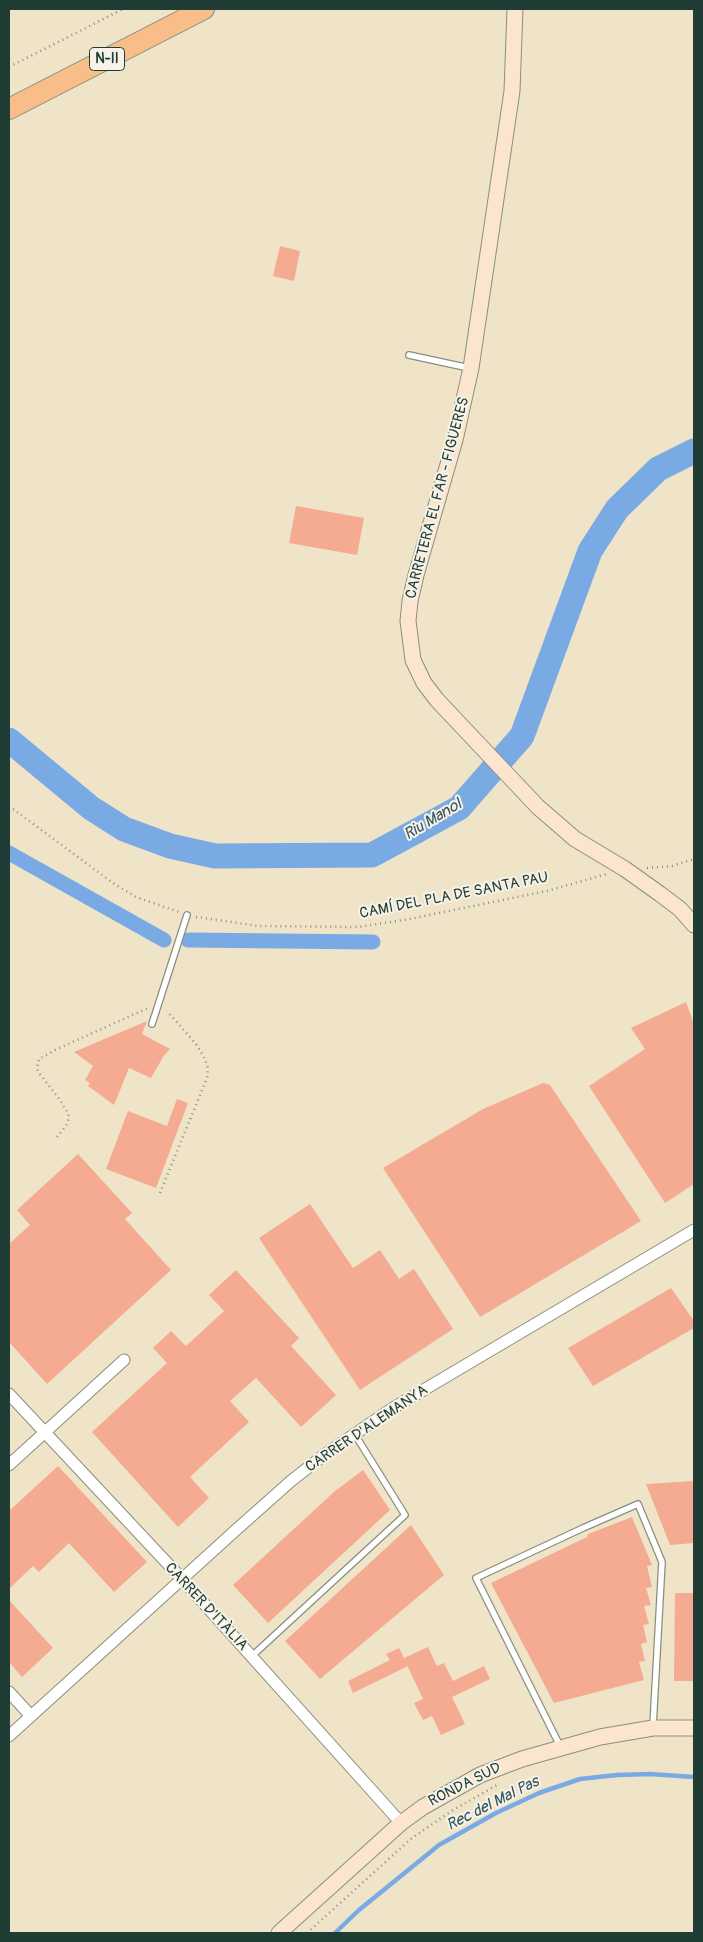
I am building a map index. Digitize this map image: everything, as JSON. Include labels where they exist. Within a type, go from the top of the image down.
[{"type":"highway","name":"N-II","points":[[9,109],[204,9]]},
{"type":"street","name":"CARRETERA EL FAR - FIGUERES","points":[[515,9],[512,91],[471,368],[452,449],[410,601],[408,621],[413,660],[424,682],[442,704],[538,807],[574,839],[625,869],[680,909],[694,925]]},
{"type":"street","name":"CARRER D'ALEMANYA","points":[[9,1736],[291,1481],[354,1433],[392,1408],[694,1230]]},
{"type":"street","points":[[9,1465],[124,1360]]},
{"type":"street","name":"CARRER D'ITÀLIA","points":[[9,1394],[182,1579],[401,1823]]},
{"type":"street","points":[[9,1692],[31,1716]]},
{"type":"street","name":"RONDA SUD","points":[[279,1933],[401,1823],[422,1807],[480,1774],[522,1759],[600,1737],[653,1728],[694,1728]]},
{"type":"lane","points":[[409,355],[471,368]]},
{"type":"lane","points":[[152,1024],[187,915]]},
{"type":"lane","points":[[252,1656],[405,1515],[354,1433]]},
{"type":"lane","points":[[560,1748],[476,1578],[638,1504],[662,1562],[653,1728]]},
{"type":"path","points":[[9,67],[123,9]]},
{"type":"path","name":"CAMÍ DEL PLA DE SANTA PAU","points":[[9,806],[113,883],[136,897],[187,915],[259,926],[358,927],[410,919],[547,891],[625,869],[672,866],[694,859]]},
{"type":"path","points":[[57,1137],[66,1126],[69,1118],[68,1113],[37,1069],[39,1059],[54,1050],[159,1003],[196,1044],[205,1059],[208,1069],[207,1078],[160,1194]]},
{"type":"path","points":[[307,1933],[412,1838],[453,1810],[497,1785]]},
{"type":"building","points":[[280,246],[300,251],[294,281],[273,276]]},
{"type":"building","points":[[296,506],[364,518],[357,555],[289,543]]},
{"type":"building","points":[[686,1002],[694,1024],[694,1184],[665,1203],[589,1086],[645,1049],[631,1028]]},
{"type":"building","points":[[147,1021],[142,1034],[170,1049],[151,1078],[129,1068],[114,1105],[88,1086],[90,1083],[85,1080],[93,1066],[74,1052]]},
{"type":"building","points":[[543,1083],[550,1085],[641,1221],[480,1317],[383,1168],[483,1109]]},
{"type":"building","points":[[177,1099],[188,1103],[156,1188],[106,1169],[128,1111],[167,1126]]},
{"type":"building","points":[[78,1154],[132,1213],[125,1219],[171,1270],[47,1384],[9,1342],[9,1244],[30,1225],[17,1210]]},
{"type":"building","points":[[310,1204],[353,1268],[380,1250],[399,1279],[414,1269],[453,1329],[360,1390],[259,1238]]},
{"type":"building","points":[[236,1270],[299,1338],[291,1346],[336,1395],[301,1427],[256,1378],[230,1401],[249,1422],[190,1477],[209,1498],[178,1527],[92,1432],[167,1363],[153,1348],[171,1331],[186,1346],[224,1311],[209,1295]]},
{"type":"building","points":[[671,1288],[694,1321],[694,1328],[593,1386],[568,1348]]},
{"type":"building","points":[[58,1466],[147,1562],[114,1592],[69,1543],[39,1572],[33,1566],[9,1589],[9,1511]]},
{"type":"building","points":[[363,1470],[390,1510],[268,1623],[233,1585],[335,1491]]},
{"type":"building","points":[[694,1481],[694,1543],[670,1545],[646,1484]]},
{"type":"building","points":[[632,1517],[652,1565],[647,1566],[652,1587],[646,1588],[651,1605],[644,1606],[649,1624],[643,1625],[647,1642],[641,1644],[645,1661],[639,1662],[644,1680],[554,1703],[491,1583],[587,1537],[588,1534]]},
{"type":"building","points":[[411,1525],[444,1575],[320,1679],[285,1641]]},
{"type":"building","points":[[675,1593],[694,1593],[694,1681],[674,1681]]},
{"type":"building","points":[[9,1600],[53,1648],[22,1677],[9,1662]]},
{"type":"building","points":[[428,1647],[437,1666],[444,1663],[453,1681],[484,1666],[490,1679],[452,1697],[465,1724],[441,1735],[432,1716],[423,1720],[414,1703],[423,1699],[408,1666],[353,1693],[348,1681],[390,1660],[386,1654],[399,1648],[404,1658]]},
{"type":"waterway","name":"Riu Manol","points":[[9,740],[91,808],[124,829],[170,846],[215,856],[372,855],[459,808],[522,736],[590,551],[617,509],[658,469],[694,451]]},
{"type":"waterway","points":[[9,853],[164,940]]},
{"type":"waterway","points":[[188,940],[373,942]]},
{"type":"waterway","name":"Rec del Mal Pas","points":[[335,1933],[359,1910],[439,1845],[496,1813],[539,1793],[580,1779],[617,1775],[650,1774],[694,1777]]}]
